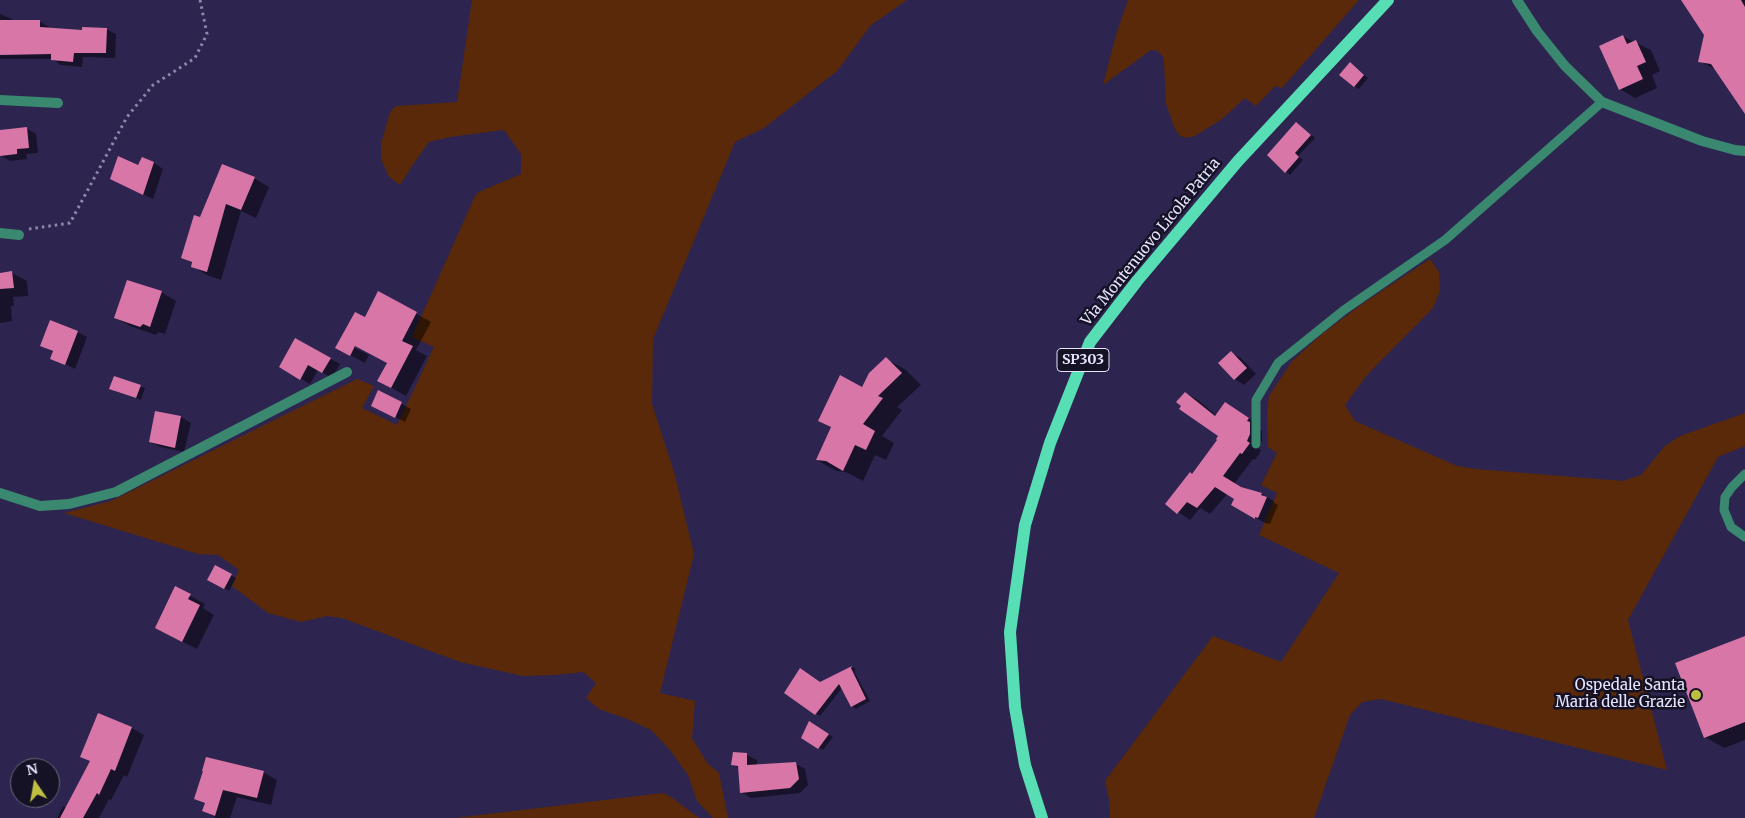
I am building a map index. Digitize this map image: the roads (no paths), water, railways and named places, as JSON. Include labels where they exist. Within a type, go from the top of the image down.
[{"type":"main road","name":"Via Montenuovo Licola Patria","points":[[1042,818],[1025,765],[1014,707],[1010,632],[1025,525],[1050,443],[1090,342],[1137,281],[1238,161],[1388,0]]},
{"type":"street","points":[[1517,0],[1537,32],[1566,66],[1602,102],[1702,141],[1735,150],[1745,150]]},
{"type":"street","points":[[0,100],[58,103]]},
{"type":"street","points":[[0,233],[19,235]]},
{"type":"street","points":[[0,493],[40,506],[69,504],[116,492],[347,372]]},
{"type":"lane","points":[[1256,444],[1256,400],[1278,363],[1344,310],[1446,240],[1602,102]]},
{"type":"lane","points":[[1745,474],[1732,487],[1726,497],[1724,510],[1731,526],[1745,537]]},
{"type":"place","name":"Ospedale Santa Maria delle Grazie","points":[[1696,695]]}]
